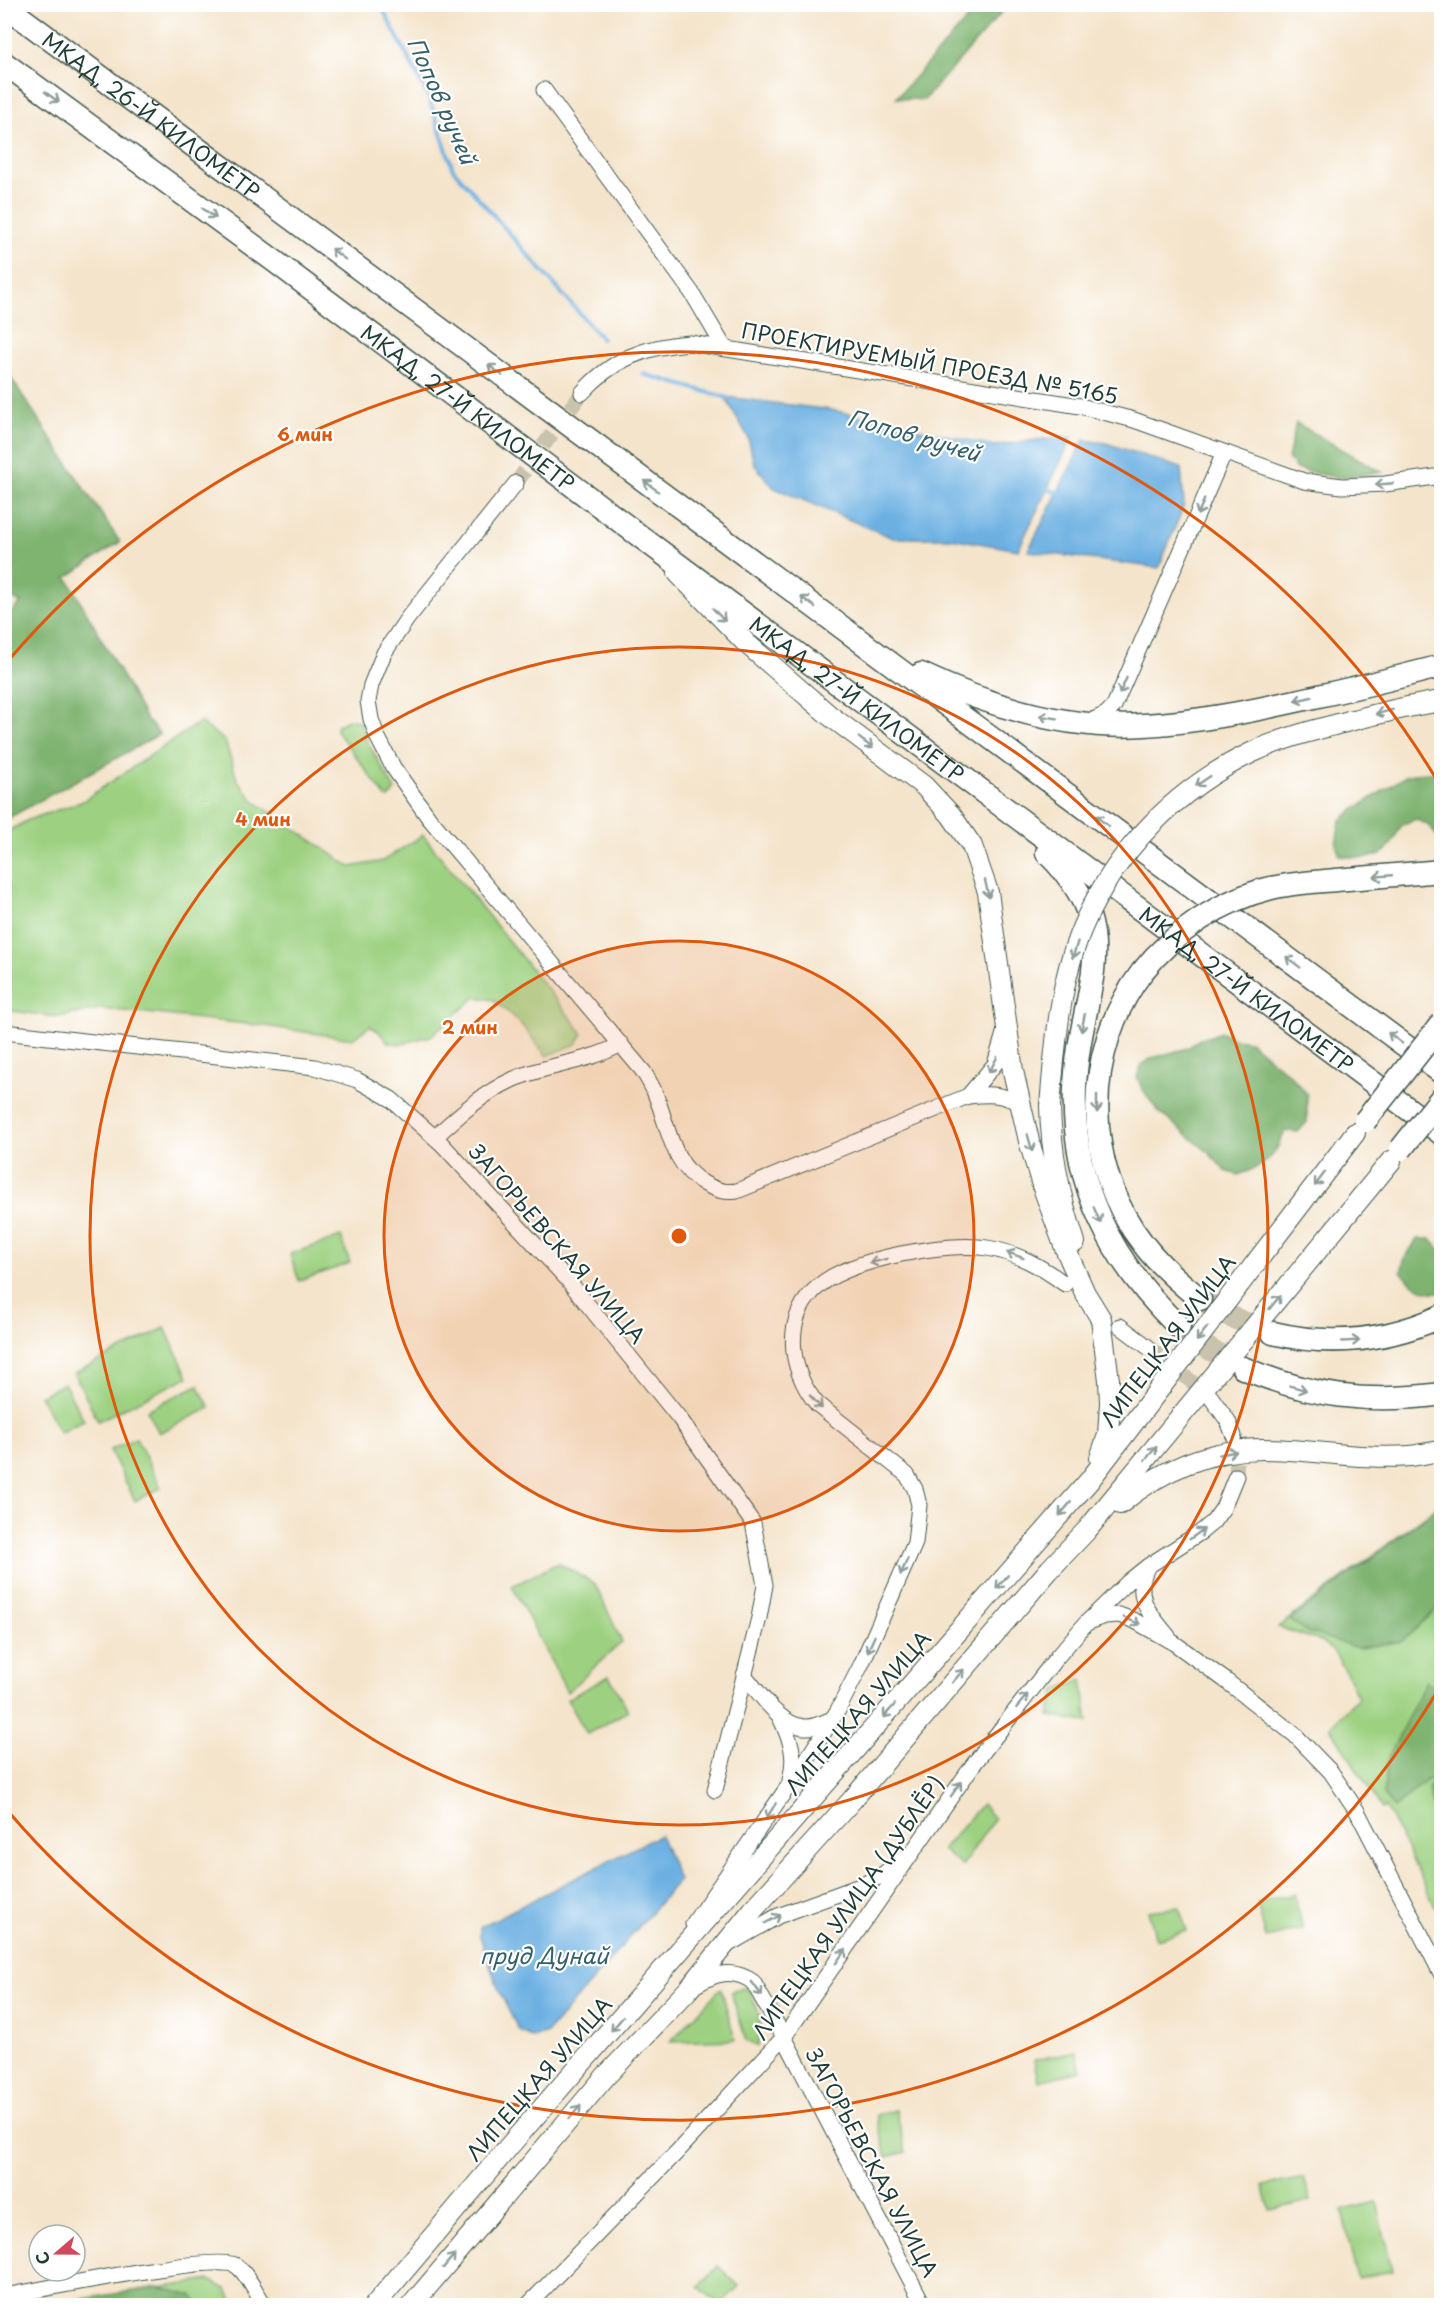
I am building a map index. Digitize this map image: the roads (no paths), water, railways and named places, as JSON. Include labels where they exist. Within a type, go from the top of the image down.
[{"type":"highway","name":"МКАД, 26-Й КИЛОМЕТР","points":[[4,5],[300,226]]},
{"type":"highway","name":"МКАД, 26-Й КИЛОМЕТР","points":[[4,63],[273,260]]},
{"type":"highway","name":"МКАД, 27-Й КИЛОМЕТР","points":[[300,226],[1442,1072]]},
{"type":"highway","name":"МКАД, 27-Й КИЛОМЕТР","points":[[273,260],[1442,1134]]},
{"type":"highway","points":[[855,637],[918,673],[963,694],[1031,714],[1086,723],[1141,725],[1196,721],[1282,704],[1442,666]]},
{"type":"highway","points":[[988,796],[1063,869],[1080,891],[1089,911],[1095,952],[1075,1085],[1078,1149],[1091,1199],[1112,1245],[1149,1296],[1179,1327]]},
{"type":"highway","points":[[1200,1299],[1159,1262],[1132,1229],[1116,1196],[1100,1144],[1096,1098],[1102,1055],[1118,1010],[1142,972],[1165,946],[1198,921],[1222,907],[1255,893],[1296,884],[1442,871]]},
{"type":"highway","points":[[1360,1127],[1442,1023]]},
{"type":"highway","points":[[1396,1155],[1442,1097]]},
{"type":"highway","points":[[1272,1333],[1309,1340],[1353,1341],[1399,1333],[1442,1316]]},
{"type":"highway","points":[[1243,1368],[1320,1394],[1371,1399],[1442,1394]]},
{"type":"main road","points":[[649,543],[746,644],[829,715],[924,786],[951,815],[972,846],[986,884],[1000,965],[1006,1026],[1020,1104],[1051,1213],[1075,1272],[1101,1319]]},
{"type":"main road","points":[[1089,1480],[1108,1435],[1109,1380],[1101,1319],[1059,1184],[1050,1128],[1050,1106],[1060,1015],[1068,976],[1082,928],[1103,887],[1152,824],[1178,799],[1229,764],[1309,731],[1403,707],[1442,701]]},
{"type":"main road","name":"ЛИПЕЦКАЯ УЛИЦА","points":[[374,2306],[1089,1480],[1360,1127]]},
{"type":"main road","points":[[411,2306],[604,2077],[688,1990],[752,1911],[852,1800],[1050,1569],[1088,1530],[1396,1155]]},
{"type":"main road","points":[[1088,1530],[1131,1494],[1156,1477],[1188,1462],[1228,1452],[1262,1449],[1371,1456],[1410,1456],[1442,1451]]},
{"type":"street","points":[[544,90],[692,292],[724,347]]},
{"type":"street","name":"ПРОЕКТИРУЕМЫЙ ПРОЕЗД № 5165","points":[[586,389],[620,361],[642,350],[690,343],[1080,406],[1134,420],[1304,481],[1341,486],[1384,484],[1442,476]]},
{"type":"street","points":[[1086,723],[1106,714],[1114,706],[1224,453]]},
{"type":"street","points":[[516,483],[407,619],[384,653],[371,685],[368,701],[371,719],[393,767],[429,818],[643,1071],[651,1084],[678,1158],[699,1181],[721,1191],[729,1192],[744,1188],[968,1096],[994,1093],[1010,1097],[1020,1104]]},
{"type":"street","points":[[968,1096],[995,1064],[1006,1026]]},
{"type":"street","name":"ЗАГОРЬЕВСКАЯ УЛИЦА","points":[[4,1032],[315,1067],[357,1080],[391,1099],[435,1137],[567,1279],[680,1419],[753,1523],[765,1585],[715,1790]]},
{"type":"street","points":[[435,1137],[472,1104],[514,1079],[577,1061],[621,1044]]},
{"type":"street","points":[[655,1980],[832,1719],[861,1665],[915,1543],[919,1504],[915,1489],[907,1475],[832,1418],[805,1390],[797,1373],[793,1354],[794,1334],[799,1314],[814,1292],[834,1275],[893,1257],[960,1245],[1009,1252],[1037,1264],[1065,1284]]},
{"type":"street","points":[[1120,1326],[1148,1347]]},
{"type":"street","points":[[1210,1396],[1228,1421],[1234,1436]]},
{"type":"street","name":"ЛИПЕЦКАЯ УЛИЦА (ДУБЛЁР)","points":[[527,2306],[649,2181],[784,2037],[926,1831],[1014,1711],[1087,1622],[1128,1582],[1213,1522],[1227,1501],[1236,1476]]},
{"type":"street","points":[[1148,1566],[1142,1578],[1143,1600],[1149,1613],[1174,1642]]},
{"type":"street","points":[[1087,1622],[1105,1616],[1119,1615],[1174,1642],[1295,1735],[1331,1772],[1362,1818],[1442,1976]]},
{"type":"street","points":[[744,1674],[779,1715],[791,1724],[806,1728],[832,1719]]},
{"type":"street","points":[[779,1715],[793,1751],[793,1767],[788,1787]]},
{"type":"street","points":[[723,1948],[778,1916],[860,1886],[880,1876],[904,1858],[926,1831]]},
{"type":"street","name":"ЗАГОРЬЕВСКАЯ УЛИЦА","points":[[688,1990],[720,1973],[732,1972],[753,1982],[763,1997],[924,2306]]},
{"type":"street","points":[[4,2296],[190,2264],[226,2264],[235,2265],[241,2271],[265,2306]]},
{"type":"water","points":[[725,397],[832,410],[994,446],[1059,437],[1072,438],[1018,550],[951,538],[893,538],[774,488],[754,464],[748,437]]},
{"type":"water","points":[[1084,440],[1106,443],[1181,468],[1184,505],[1159,568],[1028,551]]},
{"type":"water","name":"пруд Дунай","points":[[660,1835],[679,1880],[546,2034],[532,2037],[519,2031],[499,1991],[480,1937],[480,1927]]},
{"type":"waterway","name":"Попов ручей","points":[[380,4],[428,95],[453,169],[602,339]]},
{"type":"waterway","name":"Попов ручей","points":[[643,374],[728,398]]},
{"type":"waterway","name":"Попов ручей","points":[[1044,488],[1062,494]]},
{"type":"tunnel","points":[[516,483],[582,393]]},
{"type":"tunnel","points":[[1200,1299],[1233,1318],[1272,1333]]},
{"type":"tunnel","points":[[1179,1327],[1209,1349],[1243,1368]]},
{"type":"tunnel","points":[[1148,1347],[1210,1396]]},
{"type":"tunnel","points":[[1234,1440],[1237,1456],[1236,1476]]}]
